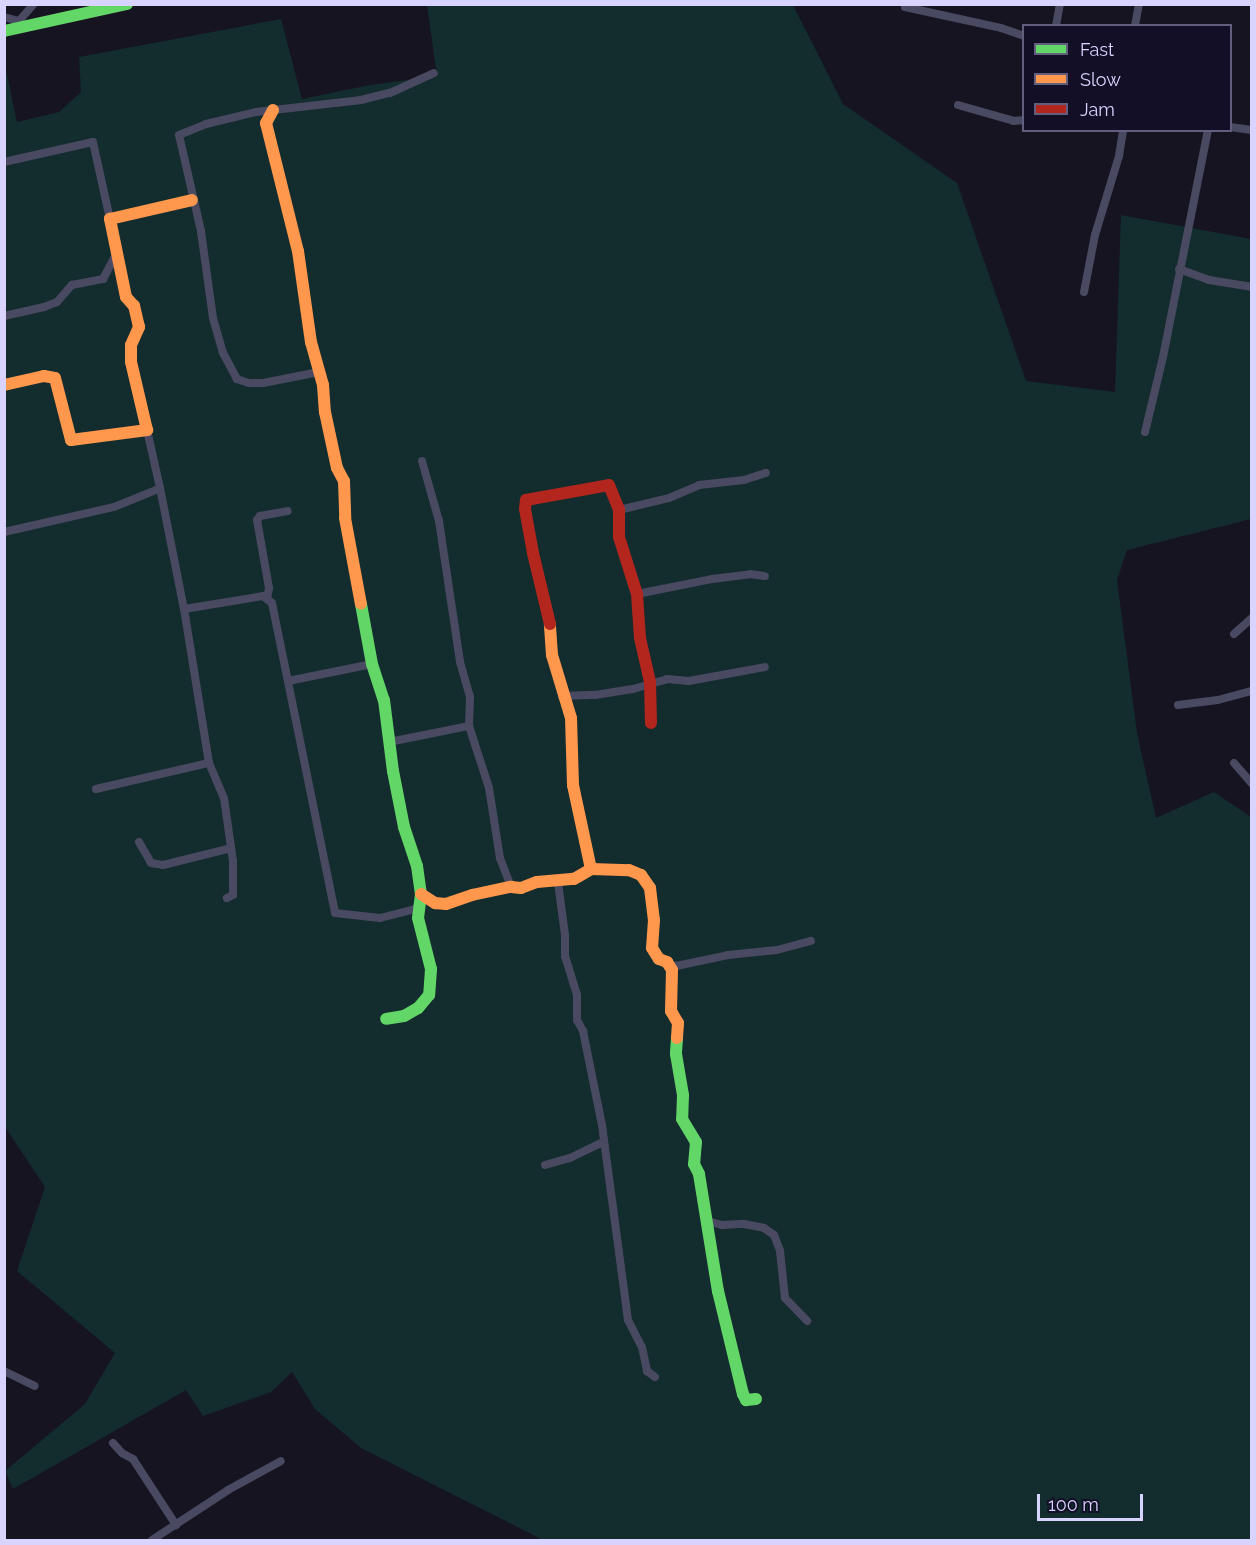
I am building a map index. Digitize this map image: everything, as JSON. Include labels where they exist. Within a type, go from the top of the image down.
[{"type":"street","points":[[20,25],[34,4]]},
{"type":"street","points":[[4,31],[20,25],[127,4]]},
{"type":"street","points":[[1056,24],[1060,4]]},
{"type":"street","points":[[1135,24],[1139,4]]},
{"type":"street","points":[[905,7],[1001,28],[1022,36]]},
{"type":"street","points":[[4,17],[20,25]]},
{"type":"street","points":[[319,372],[263,383],[249,383],[237,379],[223,354],[213,318],[201,231],[192,200],[179,135],[206,124],[273,110],[361,100],[390,93],[435,73]]},
{"type":"street","points":[[958,105],[1014,121],[1022,120]]},
{"type":"street","points":[[273,110],[266,123],[298,251],[311,342],[323,385],[325,412],[332,447],[344,481],[345,518],[372,664],[384,700],[393,771],[405,827],[417,866],[421,894],[418,918],[431,969],[429,995],[418,1008],[404,1016],[386,1019]]},
{"type":"street","points":[[1232,127],[1251,130]]},
{"type":"street","points":[[1084,292],[1095,235],[1119,156],[1123,132]]},
{"type":"street","points":[[1145,432],[1208,132]]},
{"type":"street","points":[[4,162],[93,142],[126,297],[134,306],[139,327],[131,345],[131,362],[160,488],[184,609],[209,763],[224,798],[235,883],[234,895],[227,898]]},
{"type":"street","points":[[110,219],[162,205],[192,200]]},
{"type":"street","points":[[4,316],[44,307],[57,302],[72,285],[103,279],[117,253]]},
{"type":"street","points":[[1179,269],[1209,280],[1251,287]]},
{"type":"street","points":[[4,385],[44,376],[55,378],[70,440],[147,430]]},
{"type":"street","points":[[422,461],[439,521],[460,662],[470,697],[470,726],[489,788],[500,858],[511,886]]},
{"type":"street","points":[[619,510],[669,498],[699,485],[744,480],[766,473]]},
{"type":"street","points":[[591,869],[573,785],[571,718],[562,696],[552,655],[549,618],[525,509],[526,500],[606,483],[609,485],[619,510],[619,537],[637,594],[640,638],[650,682],[651,723]]},
{"type":"street","points":[[4,532],[114,507],[140,499],[160,488]]},
{"type":"street","points":[[267,599],[269,588],[256,520],[260,516],[288,511]]},
{"type":"street","points":[[637,594],[712,579],[750,574],[765,576]]},
{"type":"street","points":[[184,609],[263,596],[272,603],[335,913],[380,918],[419,908]]},
{"type":"street","points":[[1234,634],[1251,618]]},
{"type":"street","points":[[288,681],[372,664]]},
{"type":"street","points":[[562,696],[603,694],[633,689],[650,682],[708,678],[765,667]]},
{"type":"street","points":[[1178,705],[1218,700],[1251,691]]},
{"type":"street","points":[[389,742],[470,726]]},
{"type":"street","points":[[96,789],[209,763]]},
{"type":"street","points":[[1234,763],[1251,784]]},
{"type":"street","points":[[139,842],[151,863],[163,865],[231,848]]},
{"type":"street","points":[[421,894],[435,903],[446,904],[511,886],[574,879],[591,869],[629,870],[641,874],[650,888],[653,904],[652,948],[659,959],[667,962],[672,970],[671,1011],[678,1023],[676,1054],[683,1095],[682,1119],[696,1142],[694,1164],[699,1174],[718,1291],[743,1394],[746,1400],[756,1399]]},
{"type":"street","points":[[558,882],[565,935],[565,956],[574,983],[577,1020],[583,1031],[598,1097],[626,1291],[628,1320],[642,1347],[647,1371],[655,1377]]},
{"type":"street","points":[[672,970],[728,955],[777,950],[811,941]]},
{"type":"street","points":[[545,1165],[570,1158],[603,1142]]},
{"type":"street","points":[[707,1221],[722,1225],[744,1224],[764,1228],[774,1235],[780,1251],[785,1298],[807,1321]]},
{"type":"street","points":[[4,1371],[35,1386]]},
{"type":"street","points":[[113,1443],[122,1454],[133,1459],[176,1525]]},
{"type":"street","points":[[152,1540],[228,1490],[281,1461]]},
{"type":"green space","points":[[427,5],[793,5],[843,104],[957,183],[1026,381],[1115,392],[1121,215],[1251,239],[1251,519],[1127,550],[1117,580],[1137,733],[1156,818],[1214,792],[1251,817],[1251,1540],[543,1540],[361,1448],[315,1409],[292,1372],[271,1392],[203,1416],[186,1390],[13,1489],[5,1471],[85,1404],[115,1353],[17,1271],[45,1187],[5,1127],[4,61],[17,122],[59,112],[81,92],[79,57],[281,19],[302,99],[370,85],[437,76]]},
{"type":"traffic: fast","points":[[4,31],[127,4]]},
{"type":"traffic: fast","points":[[361,604],[372,664],[384,700],[393,771],[404,827],[417,866],[421,894],[418,918],[431,969],[429,995],[418,1008],[404,1016],[386,1019]]},
{"type":"traffic: fast","points":[[677,1038],[676,1054],[683,1095],[682,1119],[696,1142],[694,1164],[699,1174],[718,1291],[743,1394],[746,1400],[756,1399]]},
{"type":"traffic: slow","points":[[273,110],[266,123],[298,251],[311,342],[323,385],[325,412],[337,468],[344,481],[345,518],[361,604]]},
{"type":"traffic: slow","points":[[4,385],[44,376],[55,378],[71,440],[147,430],[131,362],[131,345],[139,327],[134,306],[126,297],[110,219],[192,200]]},
{"type":"traffic: slow","points":[[421,894],[435,903],[446,904],[472,895],[511,887],[521,888],[537,882],[574,879],[591,869],[573,785],[571,718],[552,655],[550,624]]},
{"type":"traffic: slow","points":[[591,869],[629,870],[641,875],[650,888],[654,920],[652,948],[659,959],[667,962],[672,970],[671,1011],[678,1023],[677,1038]]},
{"type":"traffic: jam","points":[[550,624],[533,553],[525,509],[526,500],[609,485],[619,510],[619,537],[637,594],[640,638],[650,682],[651,723]]}]
